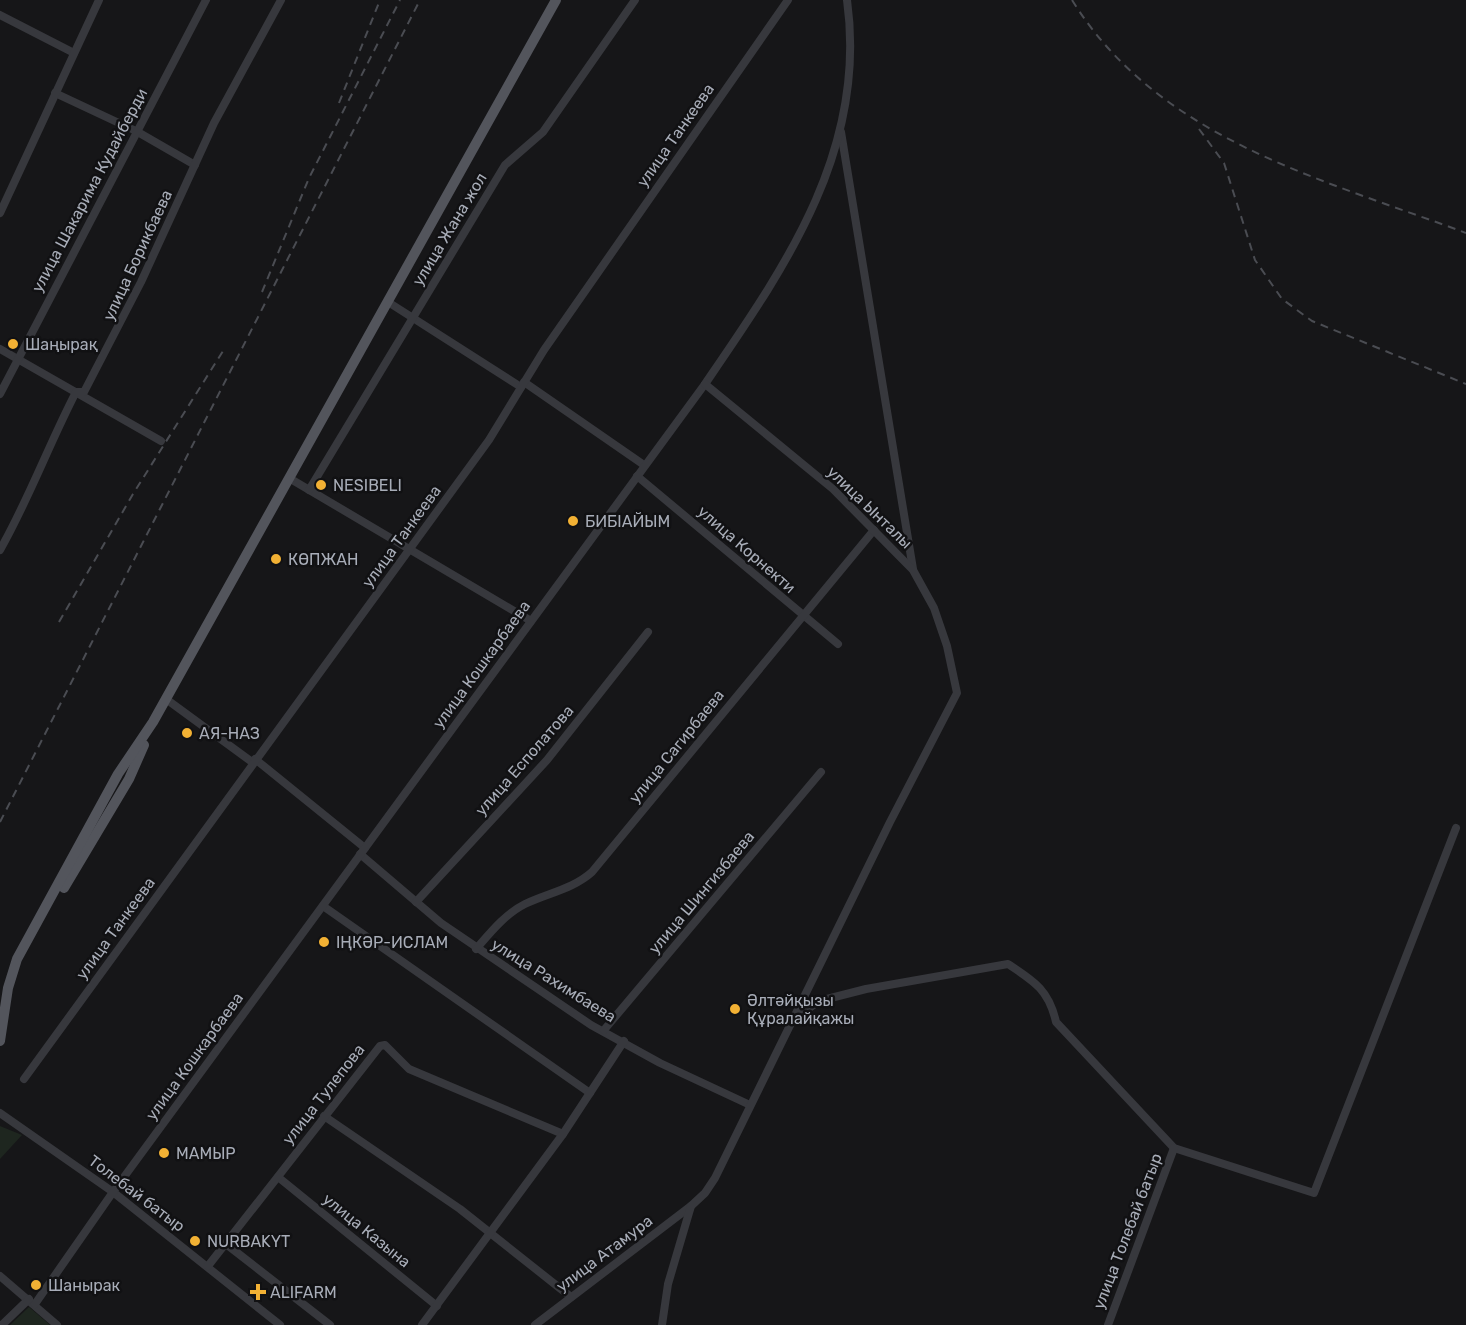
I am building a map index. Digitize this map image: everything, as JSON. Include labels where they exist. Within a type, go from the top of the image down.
[{"type":"main road","points":[[0,1041],[8,988],[17,959],[30,934],[124,776],[556,0]]},
{"type":"street","points":[[0,213],[99,0]]},
{"type":"street","name":"улица Шакарима Кудайберди","points":[[0,394],[206,0]]},
{"type":"street","name":"улица Борикбаева","points":[[0,550],[37,480],[53,436],[76,392],[84,392],[111,344],[214,123],[281,0]]},
{"type":"street","name":"улица Жана жол","points":[[309,490],[505,165],[543,132],[634,0]]},
{"type":"street","name":"улица Танкеева","points":[[24,1079],[489,440],[544,350],[788,0]]},
{"type":"street","name":"улица Кошкарбаева","points":[[2,1325],[32,1302],[113,1192],[705,384],[789,256],[815,201],[841,129],[852,58],[847,0]]},
{"type":"street","points":[[0,15],[74,53]]},
{"type":"street","points":[[55,93],[136,131],[195,165]]},
{"type":"street","points":[[841,129],[913,570]]},
{"type":"street","points":[[388,302],[523,384],[644,465]]},
{"type":"street","points":[[0,349],[161,441]]},
{"type":"street","name":"улица Ынталы","points":[[705,384],[833,489],[913,570],[934,608],[947,646],[957,693],[793,1020]]},
{"type":"street","name":"улица Корнекти","points":[[637,476],[801,616],[838,644]]},
{"type":"street","points":[[290,478],[531,621]]},
{"type":"street","name":"улица Сагирбаева","points":[[476,949],[497,926],[524,904],[581,882],[592,872],[874,530]]},
{"type":"street","name":"улица Есполатова","points":[[416,902],[547,760],[648,632]]},
{"type":"street","name":"улица Рахимбаева","points":[[166,699],[254,760],[363,851],[416,902],[476,949],[591,1025],[624,1041],[660,1063],[750,1105]]},
{"type":"street","name":"улица Шингизбаева","points":[[604,1030],[821,772]]},
{"type":"street","points":[[662,1325],[668,1284],[691,1206],[705,1193],[714,1178],[793,1020],[819,1001],[838,996],[1008,964],[1031,979],[1052,1003],[1056,1022],[1174,1148],[1314,1193],[1456,828]]},
{"type":"street","points":[[323,906],[590,1093]]},
{"type":"street","points":[[422,1325],[563,1134],[624,1041]]},
{"type":"street","name":"улица Тулепова","points":[[208,1266],[375,1051],[385,1045],[409,1069],[563,1134]]},
{"type":"street","name":"Толебай батыр","points":[[0,1113],[113,1192],[280,1325]]},
{"type":"street","points":[[324,1116],[460,1209],[571,1297]]},
{"type":"street","name":"улица Толебай батыр","points":[[1108,1325],[1174,1148]]},
{"type":"street","name":"улица Казына","points":[[278,1177],[437,1306]]},
{"type":"street","name":"улица Атамура","points":[[535,1325],[691,1206]]},
{"type":"street","points":[[226,1245],[330,1325]]},
{"type":"street","points":[[0,1276],[57,1325]]},
{"type":"shaded area","points":[[0,1126],[22,1135],[0,1159]]},
{"type":"shaded area","points":[[29,1307],[50,1325],[10,1325]]},
{"type":"railway","points":[[339,103],[380,0]]},
{"type":"railway","points":[[262,292],[309,178],[400,0]]},
{"type":"railway","points":[[0,822],[420,0]]},
{"type":"railway","points":[[1072,0],[1108,48],[1150,87],[1196,121],[1247,148],[1301,172],[1466,233]]},
{"type":"railway","points":[[1199,129],[1224,163],[1255,260],[1282,299],[1312,321],[1466,384]]},
{"type":"railway","points":[[59,622],[133,494],[223,351]]},
{"type":"place","name":"Шаңырақ","points":[[13,344]]},
{"type":"place","name":"NESIBELI","points":[[321,485]]},
{"type":"place","name":"БИБІАЙЫМ","points":[[573,521]]},
{"type":"place","name":"КӨПЖАН","points":[[276,559]]},
{"type":"place","name":"АЯ-НАЗ","points":[[187,733]]},
{"type":"place","name":"ІҢКӘР-ИСЛАМ","points":[[324,942]]},
{"type":"place","name":"Әлтәйқызы Құралайқажы","points":[[735,1009]]},
{"type":"place","name":"МАМЫР","points":[[164,1153]]},
{"type":"place","name":"NURBAKYT","points":[[195,1241]]},
{"type":"place","name":"Шанырак","points":[[36,1285]]},
{"type":"place","name":"ALIFARM","points":[[258,1292]]}]
